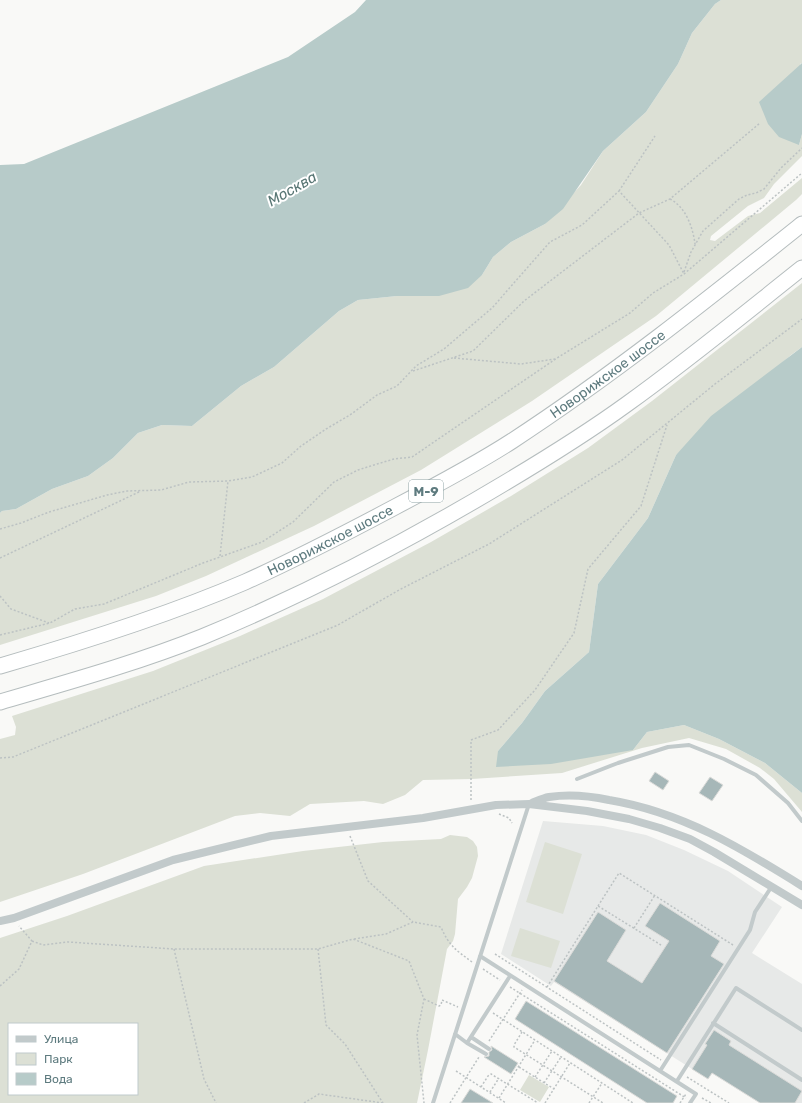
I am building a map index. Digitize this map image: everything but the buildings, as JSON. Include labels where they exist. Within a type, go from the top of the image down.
[{"type":"highway","name":"Новорижское шоссе","points":[[0,666],[53,651],[126,627],[188,605],[245,582],[302,556],[452,477],[512,441],[607,375],[802,224]]},
{"type":"highway","name":"М-9","points":[[0,702],[136,661],[201,637],[300,593],[379,554],[479,498],[585,433],[679,365],[802,268]]},
{"type":"street","points":[[529,804],[549,797],[587,796],[633,804],[698,826],[802,886]]},
{"type":"street","points":[[0,921],[14,918],[173,860],[271,836],[423,818],[496,805],[529,804],[587,811],[629,819],[660,828],[690,840],[714,852],[802,904]]},
{"type":"lane","points":[[577,779],[618,763],[668,747],[689,745],[724,758],[756,775],[788,804],[802,821]]},
{"type":"lane","points":[[433,1103],[529,804]]},
{"type":"lane","points":[[660,1071],[750,930],[755,912],[772,886]]},
{"type":"lane","points":[[480,956],[689,1089],[696,1094],[690,1102]]},
{"type":"lane","points":[[467,1042],[510,976]]},
{"type":"lane","points":[[676,1081],[736,988],[802,1030]]},
{"type":"lane","points":[[713,1023],[802,1080]]},
{"type":"lane","points":[[455,1034],[486,1054]]},
{"type":"lane","points":[[471,1037],[489,1049]]},
{"type":"path","points":[[411,371],[473,351],[524,300],[639,213],[670,199],[760,123]]},
{"type":"path","points":[[0,529],[49,512],[107,495],[128,491],[161,490],[189,482],[228,481],[252,477],[282,463],[301,446],[320,433],[350,415],[377,395],[397,386],[416,366],[444,349],[492,308],[550,242],[582,225],[619,191],[655,136]]},
{"type":"path","points":[[684,274],[695,244],[703,231],[739,199],[764,190],[780,168],[802,148]]},
{"type":"path","points":[[0,635],[50,623],[75,609],[104,604],[220,557],[262,542],[293,522],[334,482],[358,470],[394,459],[412,457],[557,358],[630,313],[653,293],[684,274],[802,173]]},
{"type":"path","points":[[619,191],[669,245],[684,274]]},
{"type":"path","points":[[670,199],[678,203],[686,215],[694,234],[695,244]]},
{"type":"path","points":[[0,758],[13,757],[338,626],[399,590],[489,544],[622,460],[667,425],[715,384],[802,319]]},
{"type":"path","points":[[453,358],[521,364],[557,358]]},
{"type":"path","points":[[471,809],[471,740],[498,730],[535,690],[574,633],[588,569],[641,506],[667,425]]},
{"type":"path","points":[[220,557],[228,481]]},
{"type":"path","points":[[0,558],[142,490]]},
{"type":"path","points":[[0,596],[11,609],[50,623]]},
{"type":"path","points":[[497,814],[501,814],[509,818],[512,823]]},
{"type":"path","points":[[350,836],[368,881],[413,922],[441,927],[447,940],[454,949],[477,966],[690,1102]]},
{"type":"path","points":[[546,987],[619,872],[738,948]]},
{"type":"path","points":[[634,928],[655,895]]},
{"type":"path","points":[[598,906],[661,945]]},
{"type":"path","points":[[17,925],[32,941],[43,945],[68,942],[174,949],[318,949],[353,939],[386,934],[413,922]]},
{"type":"path","points":[[353,939],[409,961],[424,998],[417,1035],[424,1103]]},
{"type":"path","points":[[0,986],[19,969],[32,941]]},
{"type":"path","points":[[174,949],[204,1080],[216,1103]]},
{"type":"path","points":[[318,949],[326,1025],[345,1044],[383,1103]]},
{"type":"path","points":[[495,954],[666,1063]]},
{"type":"path","points":[[424,998],[439,1006],[441,1005],[442,1000],[463,1010]]},
{"type":"path","points":[[488,1010],[633,1103]]},
{"type":"path","points":[[522,1032],[514,1046],[603,1103]]},
{"type":"path","points":[[499,1098],[535,1040]]},
{"type":"path","points":[[535,1077],[552,1051]]},
{"type":"path","points":[[544,1083],[561,1057]]},
{"type":"path","points":[[545,1103],[570,1063]]},
{"type":"path","points":[[519,1067],[554,1089]]},
{"type":"path","points":[[456,1071],[506,1103]]},
{"type":"path","points":[[682,1073],[729,1103]]},
{"type":"path","points":[[481,1087],[490,1074],[493,1074],[538,1103]]},
{"type":"path","points":[[490,1092],[499,1078]]},
{"type":"path","points":[[589,1103],[602,1082]]},
{"type":"path","points":[[680,1103],[689,1089]]},
{"type":"path","points":[[304,1103],[319,1094],[383,1103]]},
{"type":"path","points":[[696,1094],[711,1103]]},
{"type":"shaded area","points":[[543,821],[603,826],[646,835],[684,850],[728,871],[782,907],[752,953],[802,984],[802,1103],[760,1103],[712,1073],[708,1079],[554,982],[551,986],[501,954]]},
{"type":"green space","points":[[721,0],[802,0],[802,63],[800,64],[799,145],[802,134],[802,156],[774,184],[764,198],[748,206],[711,236],[710,240],[715,241],[748,216],[760,213],[802,178],[802,194],[796,200],[656,316],[532,401],[421,470],[314,526],[206,576],[156,596],[0,645],[0,513],[2,511],[16,509],[52,489],[88,476],[113,458],[138,433],[162,425],[192,426],[241,386],[274,367],[339,311],[358,300],[397,296],[482,275],[493,257],[511,242],[545,224],[581,185],[603,151],[646,112],[678,64],[692,33],[715,4]]},
{"type":"green space","points":[[802,283],[802,347],[676,455],[648,518],[598,584],[589,652],[545,691],[522,723],[498,751],[633,750],[647,732],[684,725],[719,739],[765,763],[802,793],[802,812],[774,779],[760,768],[726,749],[689,738],[642,748],[562,773],[472,779],[423,780],[405,795],[383,804],[364,801],[310,804],[290,816],[260,813],[235,816],[83,874],[0,902],[0,739],[15,735],[16,727],[12,716],[153,671],[240,636],[323,599],[431,542],[511,496],[588,448],[652,401]]},
{"type":"green space","points":[[450,835],[467,837],[473,841],[477,847],[478,856],[472,878],[458,899],[455,934],[453,941],[447,949],[417,1103],[0,1103],[0,938],[67,916],[204,866],[303,851],[383,842],[441,839]]},
{"type":"green space","points":[[545,842],[582,854],[563,914],[526,902]]},
{"type":"green space","points":[[520,928],[560,941],[551,968],[511,956]]},
{"type":"green space","points":[[529,1075],[549,1087],[540,1102],[520,1090]]},
{"type":"water","name":"Москва","points":[[366,0],[721,0],[715,4],[692,33],[678,64],[646,112],[603,151],[563,209],[545,224],[511,242],[493,257],[482,275],[468,288],[439,296],[397,296],[358,300],[339,311],[274,367],[241,386],[192,426],[162,425],[138,433],[113,458],[88,476],[52,489],[16,509],[2,511],[0,513],[0,165],[24,164],[288,57],[355,12]]},
{"type":"water","points":[[802,63],[802,134],[799,145],[779,137],[768,124],[759,102]]},
{"type":"water","points":[[802,347],[802,793],[765,763],[719,739],[684,725],[647,732],[633,750],[551,764],[496,767],[498,751],[522,723],[545,691],[589,652],[598,584],[648,518],[676,455],[711,416]]}]
